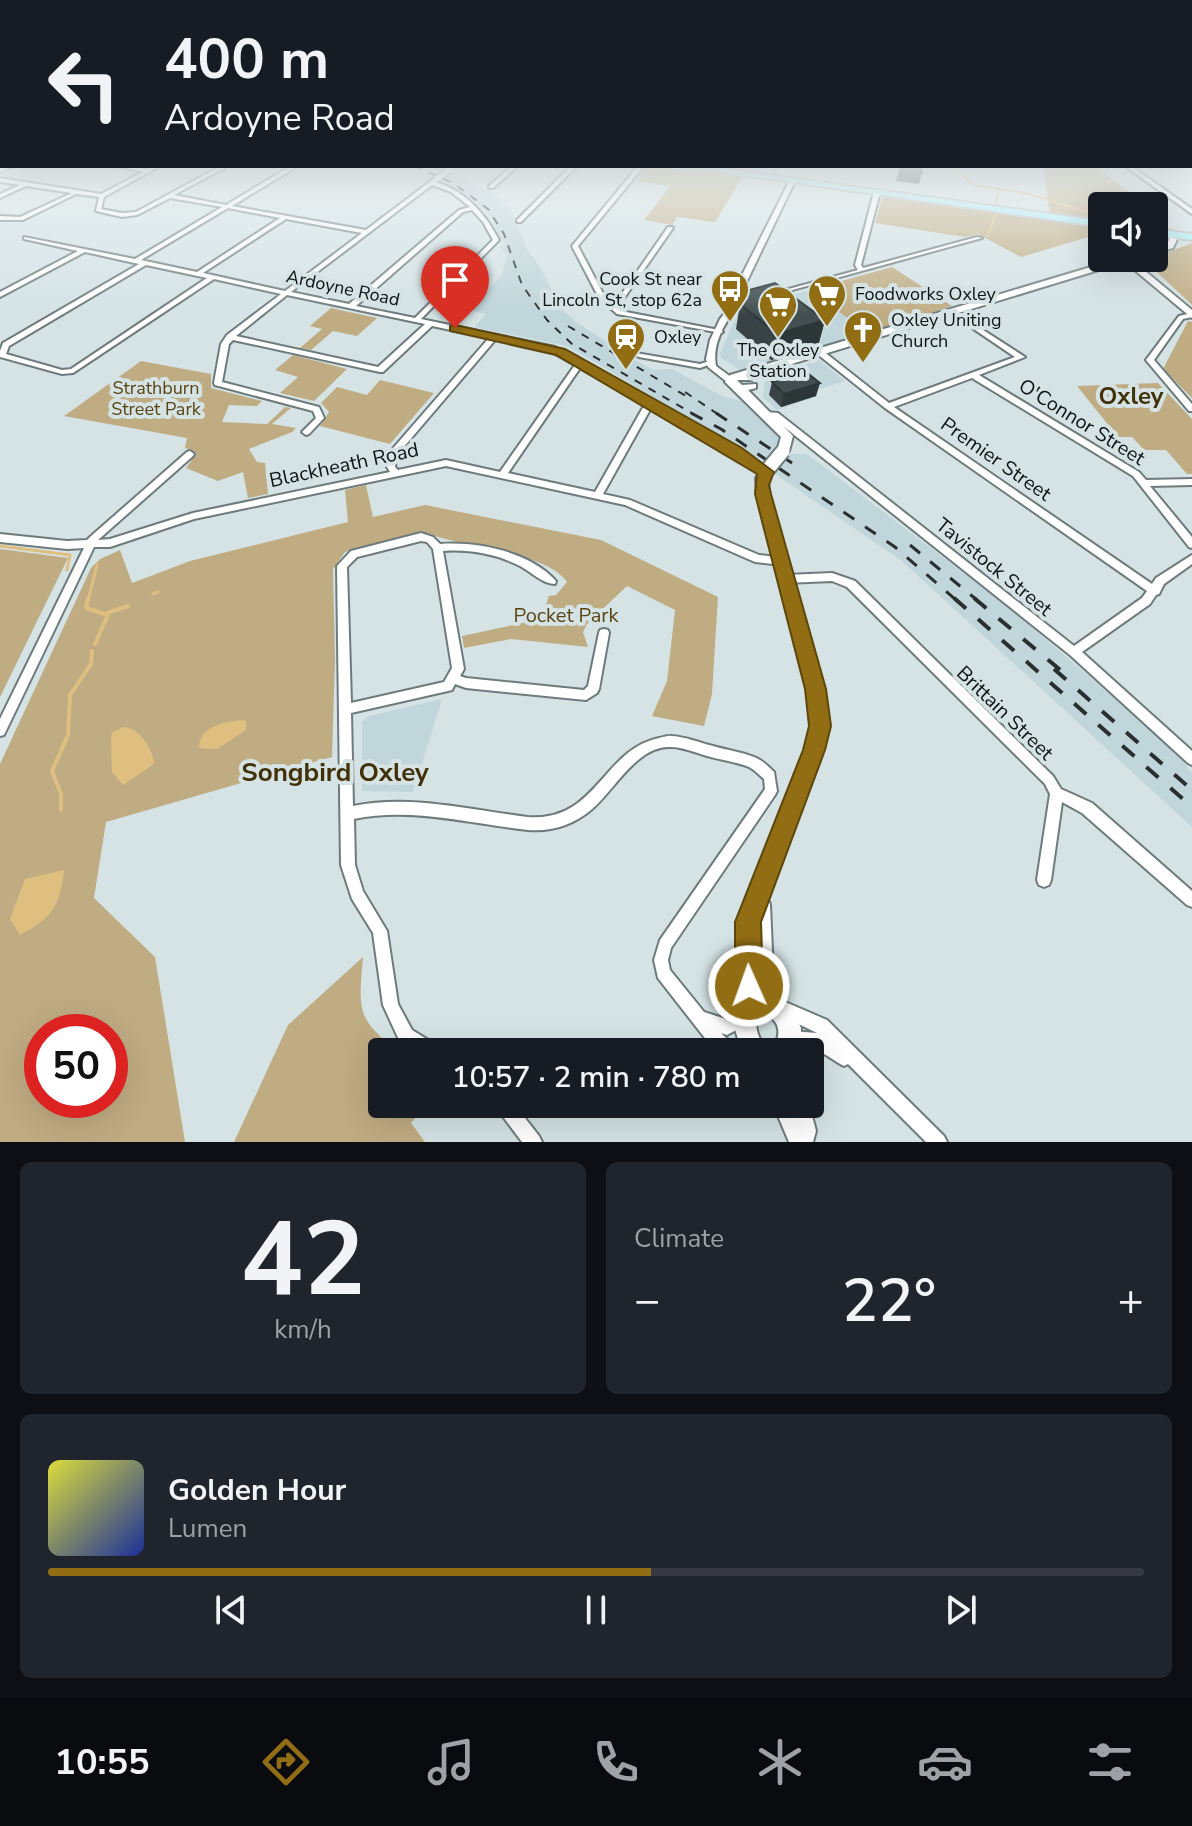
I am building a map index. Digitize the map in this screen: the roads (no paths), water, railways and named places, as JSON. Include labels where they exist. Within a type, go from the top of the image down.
[{"type":"main road","points":[[999,209],[1088,222]]},
{"type":"main road","points":[[1168,235],[1192,237]]},
{"type":"main road","points":[[1168,246],[1173,236]]},
{"type":"main road","points":[[780,366],[749,386],[731,385],[736,377],[1088,271]]},
{"type":"main road","points":[[1143,272],[1192,315]]},
{"type":"main road","points":[[748,1038],[745,1033],[761,1009],[748,922],[814,750],[820,726],[816,689],[761,485],[767,471],[788,444],[787,436],[766,415],[749,386]]},
{"type":"main road","points":[[761,1009],[788,1022],[788,1038]]},
{"type":"main road","points":[[791,1118],[801,1142]]},
{"type":"main road","points":[[801,1118],[808,1142]]},
{"type":"street","points":[[0,218],[21,219],[42,209]]},
{"type":"street","points":[[98,209],[127,216],[141,209]]},
{"type":"street","points":[[136,261],[223,209]]},
{"type":"street","points":[[240,209],[368,232]]},
{"type":"street","points":[[306,432],[320,418],[316,409],[218,383],[225,344],[230,337],[398,209]]},
{"type":"street","points":[[351,306],[461,211],[468,209]]},
{"type":"street","points":[[417,320],[495,244],[488,223],[474,209]]},
{"type":"street","points":[[519,221],[531,209]]},
{"type":"street","points":[[605,209],[576,244],[602,298],[623,314],[719,332]]},
{"type":"street","points":[[710,363],[710,351],[735,302],[747,297],[743,281],[778,209]]},
{"type":"street","points":[[861,270],[858,265],[872,209]]},
{"type":"street","points":[[198,274],[285,217]]},
{"type":"street","points":[[612,307],[618,303],[670,228]]},
{"type":"street","name":"Ardoyne Road","points":[[26,238],[552,349],[767,471]]},
{"type":"street","points":[[766,296],[979,238]]},
{"type":"street","points":[[0,295],[84,250]]},
{"type":"street","points":[[145,263],[6,345],[0,352],[68,372],[82,367],[213,277]]},
{"type":"street","points":[[0,284],[13,288]]},
{"type":"street","points":[[888,406],[1021,357],[952,312]]},
{"type":"street","points":[[1192,315],[1181,317],[1150,360],[1192,409]]},
{"type":"street","points":[[230,337],[383,370],[431,323]]},
{"type":"street","points":[[122,338],[132,328]]},
{"type":"street","points":[[396,473],[391,467],[392,455],[494,337]]},
{"type":"street","name":"Premier Street","points":[[820,353],[888,406],[1155,591]]},
{"type":"street","points":[[639,355],[700,366],[710,363],[736,377]]},
{"type":"street","points":[[502,475],[580,363]]},
{"type":"street","name":"O'Connor Street","points":[[975,376],[1127,467],[1144,483],[1192,544]]},
{"type":"street","points":[[598,495],[650,403]]},
{"type":"street","name":"Tavistock Street","points":[[766,415],[775,415],[1074,652],[1192,759]]},
{"type":"street","points":[[0,731],[89,545],[102,530],[190,454]]},
{"type":"street","name":"Blackheath Road","points":[[0,538],[89,545],[110,543],[193,516],[446,463],[641,507],[758,559],[781,561]]},
{"type":"street","points":[[1144,483],[1192,482]]},
{"type":"street","points":[[345,709],[448,686],[455,679],[458,669],[438,548],[430,539],[421,537],[354,554],[342,566],[348,865],[357,894],[380,931],[391,1005],[409,1038]]},
{"type":"street","points":[[438,548],[459,545],[503,555],[532,566],[551,581]]},
{"type":"street","points":[[1074,652],[1146,601],[1160,581],[1192,559]]},
{"type":"street","name":"Brittain Street","points":[[786,579],[832,577],[851,584],[1049,780],[1057,793],[1087,808],[1192,900]]},
{"type":"street","points":[[455,679],[586,695],[593,689],[604,633]]},
{"type":"street","points":[[348,814],[390,806],[542,825],[558,822],[588,807],[635,752],[657,742],[671,741],[755,763],[770,776],[767,798],[662,953],[663,973],[716,1038]]},
{"type":"street","points":[[1044,880],[1057,793]]},
{"type":"street","points":[[701,1018],[727,1027],[761,1009],[814,1021],[938,1142]]},
{"type":"street","points":[[824,1045],[859,1067]]},
{"type":"street","points":[[515,1118],[533,1142]]},
{"type":"waterway","points":[[1078,209],[1088,213]]},
{"type":"waterway","points":[[988,237],[996,212]]},
{"type":"waterway","points":[[1168,228],[1172,230]]},
{"type":"waterway","points":[[0,546],[70,555],[67,570]]},
{"type":"waterway","points":[[88,600],[97,565]]},
{"type":"waterway","points":[[153,594],[158,592]]},
{"type":"waterway","points":[[88,598],[86,608],[108,615],[95,644]]},
{"type":"waterway","points":[[107,613],[128,606]]},
{"type":"waterway","points":[[61,810],[61,794],[52,771],[68,735],[70,695],[91,664],[92,651]]},
{"type":"railway","points":[[488,209],[504,234],[522,285],[547,320],[572,344],[695,415]]},
{"type":"railway","points":[[568,326],[691,399]]},
{"type":"railway","points":[[685,392],[718,414]]},
{"type":"railway","points":[[691,413],[721,429],[895,547],[956,600]]},
{"type":"railway","points":[[718,414],[795,465]]},
{"type":"railway","points":[[910,545],[977,600]]},
{"type":"railway","points":[[954,598],[1192,807]]},
{"type":"railway","points":[[974,598],[1064,673]]},
{"type":"railway","points":[[1054,669],[1192,790]]},
{"type":"place","name":"Cook St near Lincoln St, stop 62a","points":[[730,323]]},
{"type":"place","name":"Foodworks Oxley","points":[[827,328]]},
{"type":"place","name":"The Oxley Station","points":[[778,339]]},
{"type":"place","name":"Oxley Uniting Church","points":[[863,364]]},
{"type":"place","name":"Oxley","points":[[626,371]]},
{"type":"district","name":"Oxley","points":[[1131,396]]},
{"type":"district","name":"Songbird Oxley","points":[[335,772]]},
{"type":"park label","name":"Strathburn Street Park","points":[[156,398]]},
{"type":"park label","name":"Pocket Park","points":[[566,615]]}]
